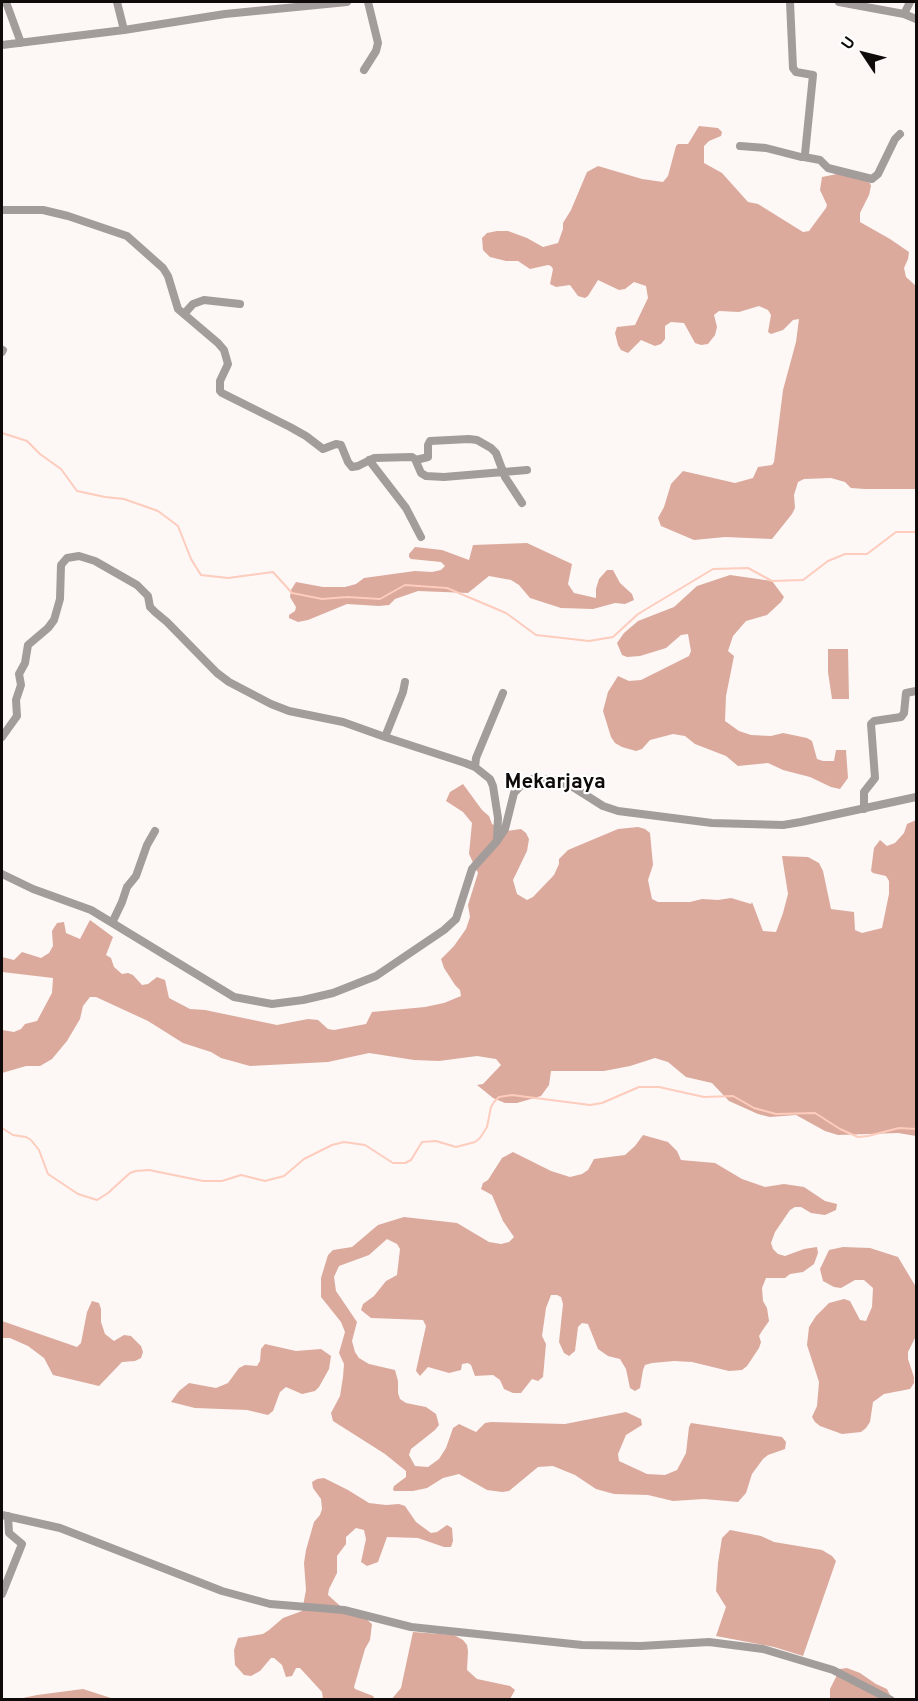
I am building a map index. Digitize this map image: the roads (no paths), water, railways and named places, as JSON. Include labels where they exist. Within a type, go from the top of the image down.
[{"type":"street","points":[[6,2],[21,43]]},
{"type":"street","points":[[117,2],[124,30]]},
{"type":"street","points":[[2,45],[124,30],[225,14],[347,2]]},
{"type":"street","points":[[364,70],[376,51],[378,43],[368,2]]},
{"type":"street","points":[[789,2],[793,68],[796,72],[813,75],[811,113],[804,157]]},
{"type":"street","points":[[839,2],[904,14],[916,19]]},
{"type":"street","points":[[904,14],[910,2]]},
{"type":"street","points":[[740,146],[766,148],[822,161],[828,168],[872,178],[878,174],[895,139],[900,134]]},
{"type":"street","points":[[2,210],[43,210],[127,236],[163,268],[168,276],[176,305],[224,350],[228,364],[220,381],[220,391],[298,431],[323,449],[336,444],[341,445],[352,467],[374,458],[412,457],[416,460],[421,473],[426,476],[527,470]]},
{"type":"street","points":[[184,314],[193,304],[204,300],[240,304]]},
{"type":"street","points":[[416,460],[428,457],[430,441],[477,440],[494,450],[503,472],[522,502]]},
{"type":"street","points":[[369,460],[406,508],[421,537]]},
{"type":"street","points":[[2,737],[17,716],[16,700],[21,685],[19,674],[25,663],[28,645],[54,620],[60,599],[61,565],[67,558],[79,556],[95,561],[137,585],[148,596],[150,606],[155,612],[229,682],[271,704],[297,713],[343,722],[475,767],[490,779],[493,786],[498,818],[497,841]]},
{"type":"street","points":[[385,737],[405,682]]},
{"type":"street","points":[[864,809],[863,794],[875,778],[871,724],[874,721],[901,717],[904,713],[906,693],[916,691]]},
{"type":"street","points":[[475,767],[476,758],[503,693]]},
{"type":"street","points":[[2,874],[33,889],[84,907],[234,997],[251,1002],[272,1004],[333,993],[376,976],[444,930],[456,919],[472,869],[505,829],[514,793],[518,787],[531,779],[554,780],[573,787],[603,806],[618,812],[712,824],[783,825],[916,797]]},
{"type":"street","points":[[112,922],[127,886],[136,876],[147,845],[155,831]]},
{"type":"street","points":[[2,1594],[22,1544],[8,1531],[5,1515],[60,1528],[222,1592],[270,1604],[344,1610],[416,1628],[582,1645],[641,1646],[709,1642],[763,1649],[833,1670],[891,1700]]},
{"type":"waterway","points":[[2,433],[27,441],[61,469],[77,491],[124,499],[158,511],[178,526],[191,559],[201,575],[228,578],[273,572],[292,593],[322,599],[347,597],[380,599],[405,585],[447,588],[506,613],[536,635],[589,641],[613,637],[638,614],[713,569],[748,568],[772,581],[803,580],[828,561],[845,554],[867,554],[896,532],[916,532]]},
{"type":"waterway","points":[[2,1128],[13,1135],[31,1140],[39,1150],[48,1174],[78,1194],[97,1200],[130,1173],[136,1171],[149,1170],[203,1181],[222,1181],[241,1175],[265,1181],[284,1176],[304,1159],[332,1145],[344,1142],[365,1145],[393,1163],[405,1163],[411,1160],[422,1142],[436,1141],[456,1147],[475,1142],[487,1127],[494,1102],[499,1097],[512,1095],[590,1105],[602,1103],[639,1087],[659,1087],[704,1097],[733,1096],[754,1108],[776,1114],[815,1113],[858,1137],[899,1128],[916,1129]]},
{"type":"district","name":"Mekarjaya","points":[[555,784]]}]
